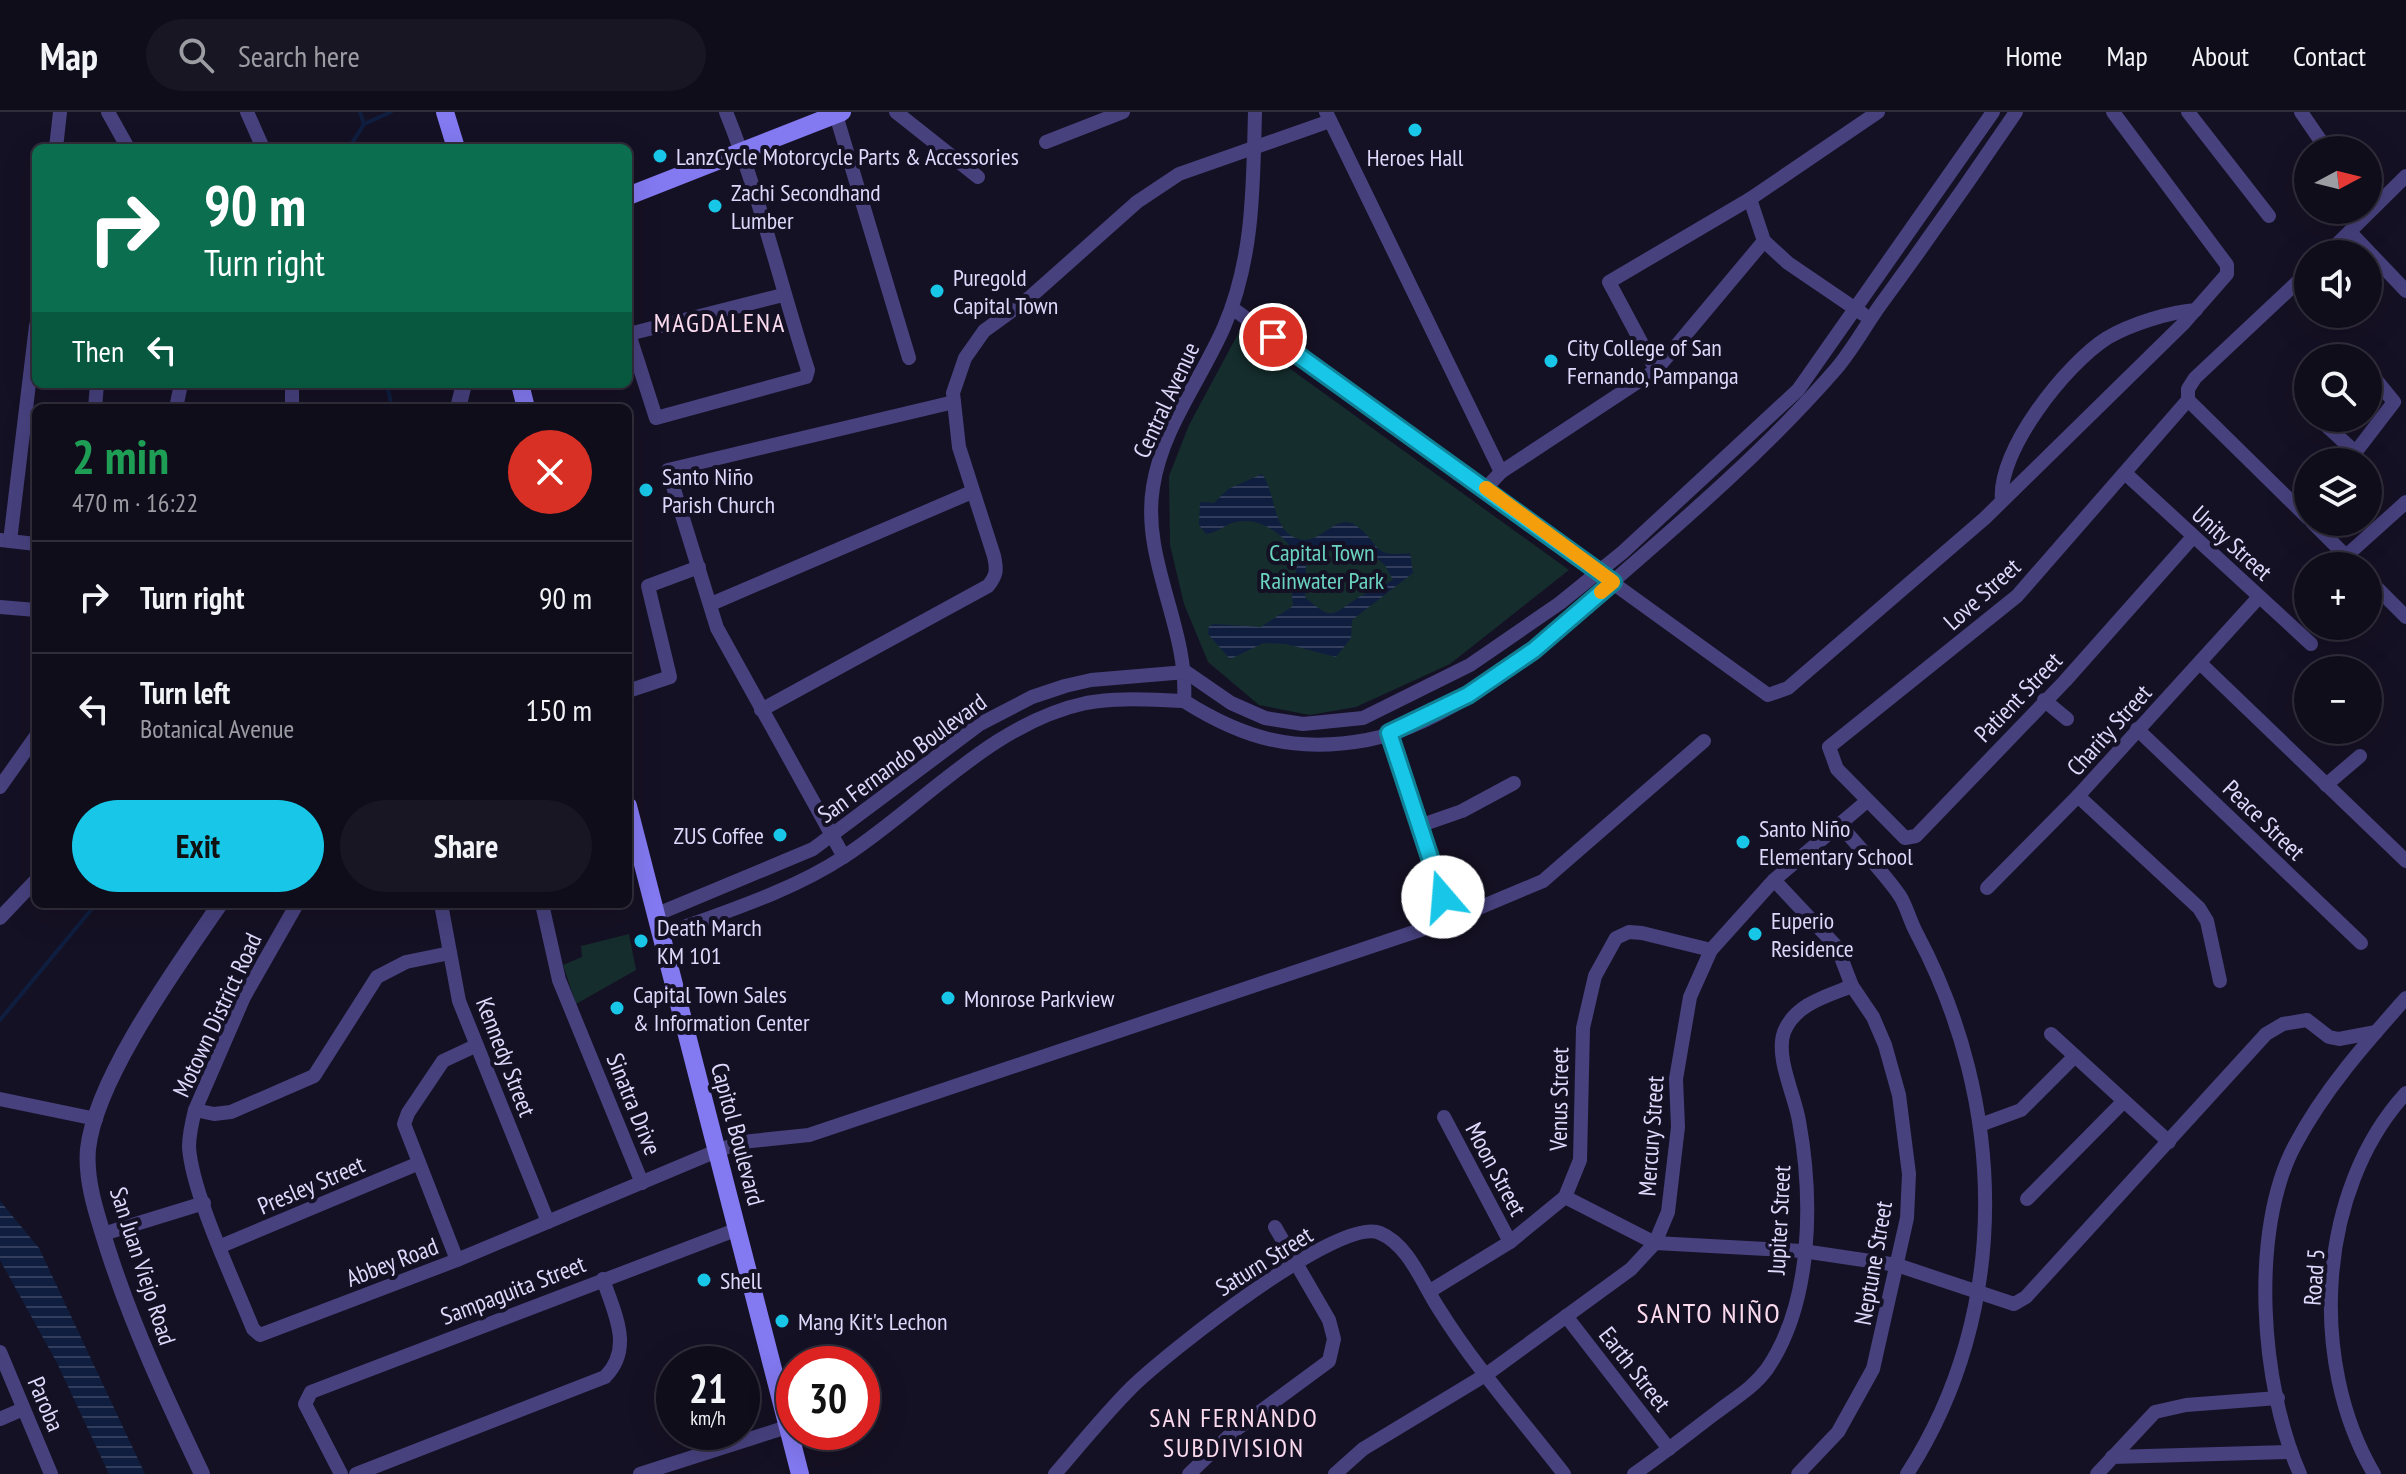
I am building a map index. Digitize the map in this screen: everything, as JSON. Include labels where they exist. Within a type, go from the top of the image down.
[{"type":"main road","points":[[445,112],[455,144]]},
{"type":"main road","points":[[632,194],[839,113]]},
{"type":"main road","name":"Capitol Boulevard","points":[[632,827],[719,1150],[776,1383]]},
{"type":"main road","name":"Capitol Boulevard","points":[[793,1450],[800,1474]]},
{"type":"street","points":[[56,144],[60,112]]},
{"type":"street","points":[[108,112],[124,144]]},
{"type":"street","points":[[247,112],[261,144]]},
{"type":"street","points":[[632,344],[656,418],[806,377],[808,370],[783,295],[768,228],[726,112]]},
{"type":"street","points":[[896,112],[978,177]]},
{"type":"street","points":[[1046,142],[1123,112]]},
{"type":"street","points":[[1656,370],[1609,282],[1750,199],[1878,112]]},
{"type":"street","points":[[1186,672],[1231,703],[1265,718],[1303,724],[1363,718],[1470,665],[1548,612],[1599,572],[1798,390],[1993,112]]},
{"type":"street","points":[[1184,701],[1220,724],[1276,743],[1338,744],[1389,733],[1468,695],[1534,650],[1773,439],[1837,368],[2016,112]]},
{"type":"street","points":[[1232,308],[1486,488],[1768,695],[1774,695],[1788,688],[2002,500],[2223,280],[2227,265],[2113,112]]},
{"type":"street","points":[[2188,112],[2269,216]]},
{"type":"street","points":[[2301,112],[2317,136]]},
{"type":"street","points":[[839,113],[909,358]]},
{"type":"street","name":"Central Avenue","points":[[1184,701],[1186,672],[1155,550],[1152,489],[1167,439],[1232,308],[1248,242],[1255,147],[1254,114]]},
{"type":"street","points":[[761,710],[988,586],[997,570],[959,447],[953,393],[965,358],[984,331],[1028,299],[1137,202],[1179,174],[1328,117],[1501,472]]},
{"type":"street","points":[[2342,240],[2406,176]]},
{"type":"street","points":[[1750,199],[1764,241],[1788,263],[1871,320]]},
{"type":"street","points":[[2350,232],[2406,291]]},
{"type":"street","points":[[1486,488],[1501,472],[1656,370],[1764,241]]},
{"type":"street","name":"Love Street","points":[[1867,801],[1837,769],[1829,747],[2017,596],[2188,400],[2188,389],[2195,378],[2294,285]]},
{"type":"street","points":[[632,331],[783,295]]},
{"type":"street","points":[[2002,500],[2004,471],[2052,391],[2109,337],[2169,315],[2196,310]]},
{"type":"street","points":[[32,354],[5,540],[32,543]]},
{"type":"street","points":[[2382,387],[2394,402],[2382,417]]},
{"type":"street","points":[[2188,400],[2294,504]]},
{"type":"street","points":[[844,857],[717,628],[668,470],[954,402]]},
{"type":"street","points":[[2330,432],[2343,448]]},
{"type":"street","points":[[2358,448],[2371,432]]},
{"type":"street","name":"Unity Street","points":[[2125,473],[2192,538],[2311,644]]},
{"type":"street","points":[[711,604],[972,492]]},
{"type":"street","points":[[2359,552],[2406,502]]},
{"type":"street","points":[[2326,536],[2342,552]]},
{"type":"street","name":"Patient Street","points":[[1867,801],[1905,838],[1916,836],[2192,538]]},
{"type":"street","points":[[632,690],[670,677],[648,586],[699,567]]},
{"type":"street","points":[[2382,594],[2406,617]]},
{"type":"street","name":"Charity Street","points":[[1987,888],[2078,796],[2259,597]]},
{"type":"street","points":[[0,607],[32,610]]},
{"type":"street","points":[[2200,663],[2406,861]]},
{"type":"street","name":"San Fernando Boulevard","points":[[655,915],[813,849],[980,724],[1032,697],[1091,680],[1186,672]]},
{"type":"street","points":[[2044,700],[2067,719]]},
{"type":"street","name":"San Fernando Boulevard","points":[[660,936],[766,894],[844,857],[1021,727],[1088,703],[1184,701]]},
{"type":"street","name":"Peace Street","points":[[2137,729],[2361,943]]},
{"type":"street","points":[[1389,733],[1450,920]]},
{"type":"street","name":"Abbey Road","points":[[253,1329],[260,1335],[269,1334],[742,1142],[809,1135],[1450,920],[1543,881],[1704,741]]},
{"type":"street","points":[[0,787],[32,742]]},
{"type":"street","points":[[2326,785],[2360,756]]},
{"type":"street","points":[[1419,826],[1462,811],[1514,783]]},
{"type":"street","points":[[2078,796],[2199,908],[2211,934],[2220,981]]},
{"type":"street","name":"Mercury Street","points":[[1335,1474],[1363,1449],[1487,1374],[1631,1269],[1655,1243],[1668,1212],[1671,1191],[1678,1127],[1676,1079],[1687,1010],[1711,950],[1774,880],[1867,801]]},
{"type":"street","points":[[1841,826],[1901,898],[1907,916],[1943,984],[1965,1047],[1980,1125],[1985,1195],[1978,1290],[1955,1373],[1907,1474]]},
{"type":"street","name":"Neptune Street","points":[[1774,880],[1837,947],[1852,986],[1873,1017],[1885,1045],[1899,1095],[1909,1174],[1907,1218],[1873,1369],[1838,1432],[1798,1474]]},
{"type":"street","points":[[0,918],[32,884]]},
{"type":"street","name":"San Juan Viejo Road","points":[[202,1474],[146,1356],[103,1234],[89,1177],[88,1150],[96,1119],[138,1031],[217,908]]},
{"type":"street","name":"Motown District Road","points":[[253,1329],[204,1203],[189,1148],[195,1110],[244,997],[295,908]]},
{"type":"street","name":"Kennedy Street","points":[[442,908],[459,1001],[548,1222]]},
{"type":"street","name":"Sinatra Drive","points":[[543,908],[559,980],[642,1183]]},
{"type":"street","name":"Venus Street","points":[[1430,1291],[1510,1242],[1565,1197],[1580,1160],[1583,1028],[1595,976],[1616,938],[1629,932],[1711,950]]},
{"type":"street","points":[[195,1110],[214,1114],[231,1112],[314,1076],[369,984],[406,962],[450,953]]},
{"type":"street","name":"Jupiter Street","points":[[1634,1474],[1749,1390],[1767,1368],[1788,1329],[1803,1251],[1806,1178],[1803,1146],[1783,1054],[1783,1034],[1793,1018],[1812,1002],[1852,986]]},
{"type":"street","points":[[2300,1474],[2290,1452],[2267,1339],[2265,1306],[2269,1238],[2293,1148],[2323,1095],[2406,998]]},
{"type":"street","points":[[1565,1197],[1655,1243],[1803,1251],[1897,1265],[2014,1304],[2026,1297],[2274,1028],[2311,1020],[2353,1060]]},
{"type":"street","points":[[2329,1037],[2350,1038],[2376,1032]]},
{"type":"street","points":[[2051,1034],[2122,1103],[2169,1142]]},
{"type":"street","points":[[457,1260],[406,1137],[404,1124],[443,1061],[475,1046]]},
{"type":"street","points":[[1980,1125],[2021,1110],[2075,1056]]},
{"type":"street","name":"Road 5","points":[[2374,1474],[2356,1437],[2341,1390],[2333,1316],[2334,1270],[2343,1216],[2358,1163],[2383,1119],[2406,1093]]},
{"type":"street","points":[[0,1099],[96,1119]]},
{"type":"street","points":[[2027,1199],[2122,1103]]},
{"type":"street","name":"Moon Street","points":[[1444,1117],[1510,1242]]},
{"type":"street","name":"Presley Street","points":[[221,1246],[417,1164]]},
{"type":"street","points":[[103,1234],[204,1203]]},
{"type":"street","points":[[1190,1473],[1234,1431],[1329,1361],[1334,1339],[1329,1320],[1275,1227]]},
{"type":"street","name":"Sampaguita Street","points":[[341,1474],[305,1404],[311,1392],[738,1229]]},
{"type":"street","name":"Saturn Street","points":[[1055,1474],[1131,1388],[1192,1335],[1298,1263],[1358,1231],[1381,1233],[1400,1248],[1487,1374]]},
{"type":"street","points":[[356,1474],[605,1377],[621,1356],[622,1339],[603,1279]]},
{"type":"street","name":"Earth Street","points":[[1566,1316],[1669,1449]]},
{"type":"street","name":"Paroba","points":[[0,1352],[51,1474]]},
{"type":"street","points":[[1487,1374],[1564,1474]]},
{"type":"street","points":[[2097,1474],[2155,1412],[2186,1405],[2278,1398]]},
{"type":"street","points":[[0,1419],[23,1409]]},
{"type":"street","points":[[645,1473],[776,1431]]},
{"type":"street","points":[[2112,1457],[2290,1452]]},
{"type":"green space","name":"Capital Town Rainwater Park","points":[[1239,332],[1569,570],[1450,664],[1356,707],[1310,715],[1259,705],[1208,662],[1184,604],[1170,545],[1169,476],[1189,425]]},
{"type":"green space","points":[[629,934],[636,970],[576,1004],[563,965],[582,957],[581,946]]},
{"type":"water","points":[[1262,474],[1280,522],[1293,537],[1310,539],[1348,522],[1382,551],[1410,553],[1413,573],[1352,620],[1351,638],[1336,657],[1286,644],[1264,643],[1230,659],[1208,634],[1209,626],[1261,627],[1293,606],[1298,560],[1281,537],[1255,522],[1236,522],[1206,534],[1199,525],[1200,502],[1214,503],[1228,489]],"holes":[[[1327,550],[1344,555],[1370,553],[1385,565],[1393,580],[1338,611],[1328,613],[1305,597],[1306,565],[1314,551]]]},
{"type":"water","points":[[0,1201],[39,1248],[145,1474],[109,1474],[57,1363],[0,1260]]},
{"type":"waterway","points":[[352,144],[364,124],[360,112]]},
{"type":"waterway","points":[[364,124],[391,112]]},
{"type":"waterway","points":[[388,388],[391,404]]},
{"type":"waterway","points":[[0,1020],[93,908]]},
{"type":"slow traffic","points":[[1486,488],[1613,582],[1601,592]]},
{"type":"place","name":"Heroes Hall","points":[[1415,130]]},
{"type":"place","name":"LanzCycle Motorcycle Parts & Accessories","points":[[660,156]]},
{"type":"place","name":"Zachi Secondhand Lumber","points":[[715,206]]},
{"type":"place","name":"Puregold Capital Town","points":[[937,291]]},
{"type":"place","name":"City College of San Fernando, Pampanga","points":[[1551,361]]},
{"type":"place","name":"Santo Niño Parish Church","points":[[646,490]]},
{"type":"place","name":"ZUS Coffee","points":[[780,835]]},
{"type":"place","name":"Santo Niño Elementary School","points":[[1743,842]]},
{"type":"place","name":"Euperio Residence","points":[[1755,934]]},
{"type":"place","name":"Death March KM 101","points":[[641,941]]},
{"type":"place","name":"Monrose Parkview","points":[[948,998]]},
{"type":"place","name":"Capital Town Sales & Information Center","points":[[617,1008]]},
{"type":"place","name":"Shell","points":[[704,1280]]},
{"type":"place","name":"Mang Kit's Lechon","points":[[782,1321]]},
{"type":"district","name":"MAGDALENA","points":[[720,322]]},
{"type":"district","name":"SANTO NIÑO","points":[[1709,1312]]},
{"type":"district","name":"SAN FERNANDO SUBDIVISION","points":[[1234,1432]]},
{"type":"route","points":[[1273,337],[1613,582],[1534,650],[1468,695],[1426,718],[1389,733],[1443,897]]}]
